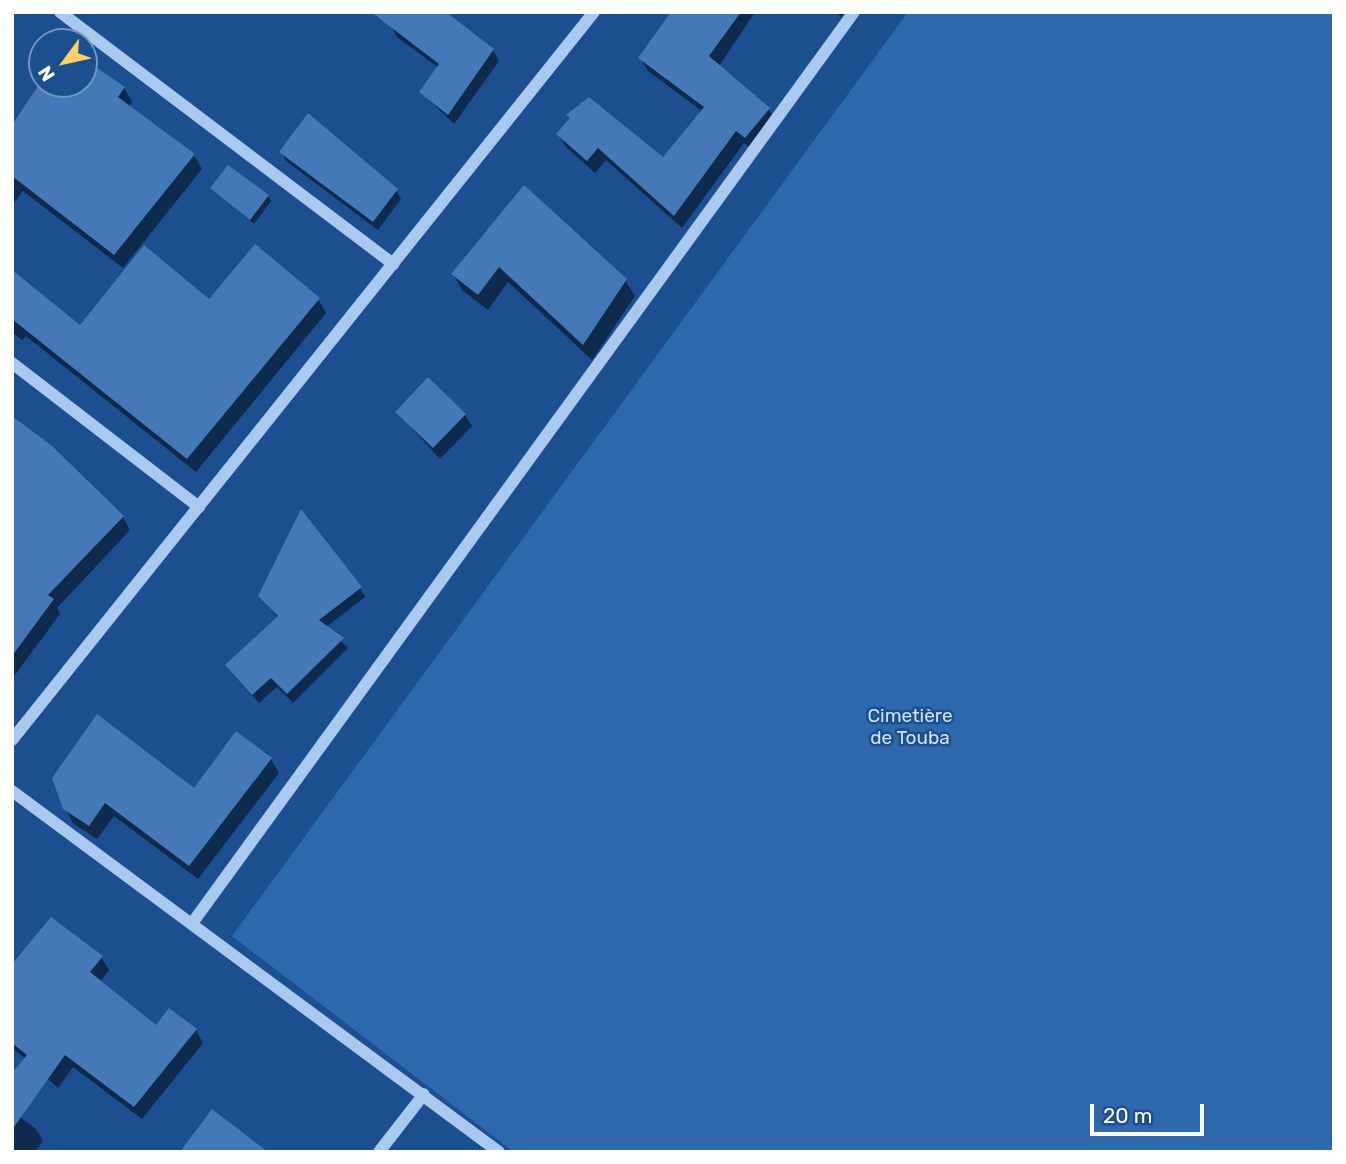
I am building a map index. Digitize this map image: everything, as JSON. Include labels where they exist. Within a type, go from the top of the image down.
[{"type":"street","points":[[60,12],[393,264]]},
{"type":"street","points":[[12,740],[594,12]]},
{"type":"street","points":[[193,922],[854,12]]},
{"type":"street","points":[[12,363],[199,507]]},
{"type":"street","points":[[12,791],[193,922],[499,1152]]},
{"type":"street","points":[[379,1152],[424,1094]]},
{"type":"green space","name":"Cimetière de Touba","points":[[908,12],[1334,12],[1334,1152],[514,1152],[232,936]]},
{"type":"building","points":[[371,12],[446,12],[494,49],[448,115],[419,92],[439,64]]},
{"type":"building","points":[[671,12],[741,12],[709,56],[770,108],[745,138],[736,131],[674,216],[598,148],[587,161],[556,134],[570,118],[566,115],[589,97],[663,157],[704,107],[638,58]]},
{"type":"building","points":[[98,69],[125,87],[118,97],[195,154],[114,255],[12,176],[12,125],[30,98],[98,98]]},
{"type":"building","points":[[308,113],[398,189],[373,222],[279,152]]},
{"type":"building","points":[[228,165],[269,195],[250,220],[210,188]]},
{"type":"building","points":[[524,185],[627,279],[583,345],[499,267],[478,295],[451,274]]},
{"type":"building","points":[[255,244],[320,298],[187,459],[12,319],[12,270],[80,325],[144,245],[209,299]]},
{"type":"building","points":[[428,377],[466,414],[433,448],[395,412]]},
{"type":"building","points":[[12,416],[52,446],[124,516],[48,595],[54,599],[12,656]]},
{"type":"building","points":[[301,509],[362,587],[319,620],[344,638],[287,694],[271,678],[252,695],[225,665],[278,616],[258,596]]},
{"type":"building","points":[[97,714],[194,788],[236,731],[272,758],[189,866],[105,803],[89,826],[63,809],[52,778]]},
{"type":"building","points":[[51,917],[103,956],[90,972],[156,1025],[169,1008],[197,1029],[134,1107],[65,1055],[12,1130],[12,1073],[27,1055],[12,1043],[12,964]]},
{"type":"building","points":[[212,1109],[268,1152],[180,1152]]}]
